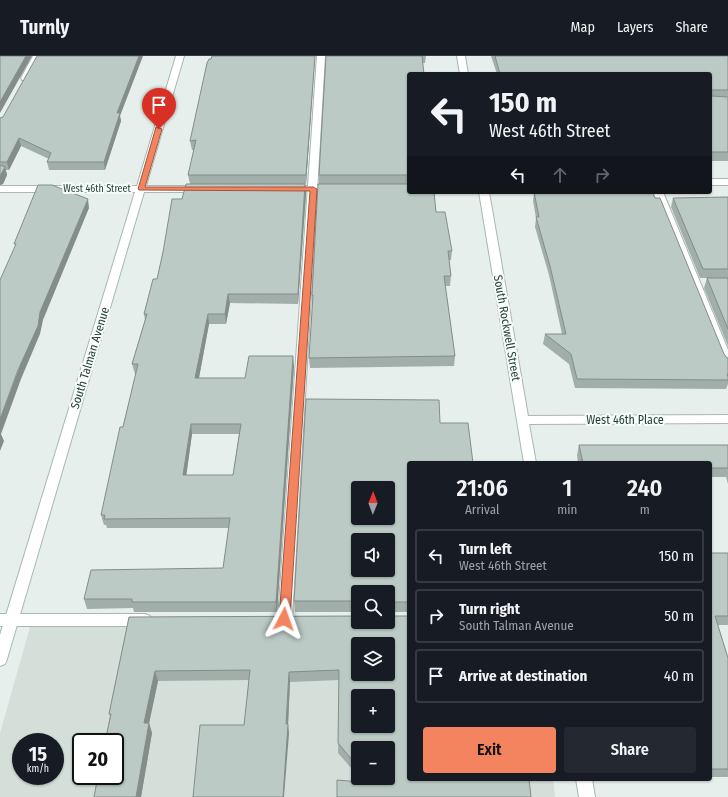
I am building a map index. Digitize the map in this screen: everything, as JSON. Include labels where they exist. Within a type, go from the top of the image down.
[{"type":"street","points":[[22,83],[37,56]]},
{"type":"street","name":"South Talman Avenue","points":[[0,659],[6,620],[141,189],[180,56]]},
{"type":"street","points":[[284,619],[322,56]]},
{"type":"street","points":[[461,56],[464,72]]},
{"type":"street","points":[[712,182],[728,182]]},
{"type":"street","name":"West 46th Street","points":[[0,189],[206,189]]},
{"type":"street","points":[[283,189],[345,189]]},
{"type":"street","name":"South Rockwell Street","points":[[484,194],[530,461]]},
{"type":"street","points":[[659,194],[728,363]]},
{"type":"street","points":[[696,284],[708,284]]},
{"type":"street","name":"West 46th Place","points":[[523,420],[728,419]]},
{"type":"street","points":[[269,619],[299,619]]},
{"type":"street","points":[[6,620],[161,620]]},
{"type":"street","points":[[584,781],[587,797]]},
{"type":"shaded area","points":[[32,620],[351,622],[351,629],[389,629],[390,637],[351,637],[351,681],[395,681],[395,674],[407,764],[407,781],[553,781],[555,797],[0,797],[0,733]]},
{"type":"building","points":[[0,56],[26,56],[0,102]]},
{"type":"building","points":[[37,56],[139,56],[117,113],[120,113],[104,162],[47,162],[51,153],[19,138],[7,162],[0,162],[0,118],[3,117]]},
{"type":"building","points":[[212,56],[315,56],[306,175],[188,175],[196,140],[190,141],[207,63]]},
{"type":"building","points":[[326,56],[422,56],[424,72],[407,72],[407,175],[319,175]]},
{"type":"building","points":[[495,56],[728,56],[728,90],[712,90],[712,72],[499,72]]},
{"type":"building","points":[[712,96],[728,97],[728,152],[712,152]]},
{"type":"building","points":[[0,165],[5,167],[0,176]]},
{"type":"building","points":[[186,184],[305,184],[298,294],[228,294],[225,314],[208,314],[195,378],[245,378],[249,356],[293,356],[276,602],[132,602],[132,599],[84,599],[91,570],[223,568],[230,518],[104,519],[105,515],[101,515],[120,427],[123,427],[138,364],[132,364],[147,314],[144,314],[153,279],[157,279],[172,199],[182,199]],"holes":[[[191,424],[241,424],[233,475],[183,475]]]},
{"type":"building","points":[[318,184],[407,184],[407,194],[434,194],[436,212],[445,212],[452,251],[448,251],[451,276],[444,276],[455,356],[309,358]]},
{"type":"building","points":[[38,185],[52,185],[88,199],[40,312],[38,326],[18,370],[0,419],[0,280],[16,244],[14,244]]},
{"type":"building","points":[[534,194],[653,194],[655,198],[660,198],[724,354],[728,358],[728,380],[577,379],[571,354],[545,334],[566,334],[550,266],[536,217],[539,217]]},
{"type":"building","points":[[728,197],[728,269],[703,269],[673,198]]},
{"type":"building","points":[[707,278],[728,278],[728,329]]},
{"type":"building","points":[[306,399],[439,400],[440,423],[468,423],[473,461],[407,461],[407,602],[395,602],[395,585],[351,585],[351,601],[294,601]]},
{"type":"building","points":[[579,445],[728,445],[728,468],[712,468],[712,461],[583,461]]},
{"type":"building","points":[[712,553],[728,553],[728,616],[715,616],[728,658],[728,769],[712,769]]},
{"type":"building","points":[[351,616],[351,629],[395,629],[395,616],[407,616],[407,781],[529,781],[531,797],[337,797],[337,780],[351,781],[351,785],[395,785],[395,741],[351,741],[351,759],[338,743],[339,670],[289,672],[286,724],[288,724],[283,797],[193,797],[200,725],[244,725],[250,670],[155,671],[144,723],[149,723],[136,797],[94,797],[96,785],[124,785],[124,733],[107,733],[111,714],[109,714],[129,617]]},
{"type":"route","points":[[159,129],[141,189],[313,189],[284,619]]}]
